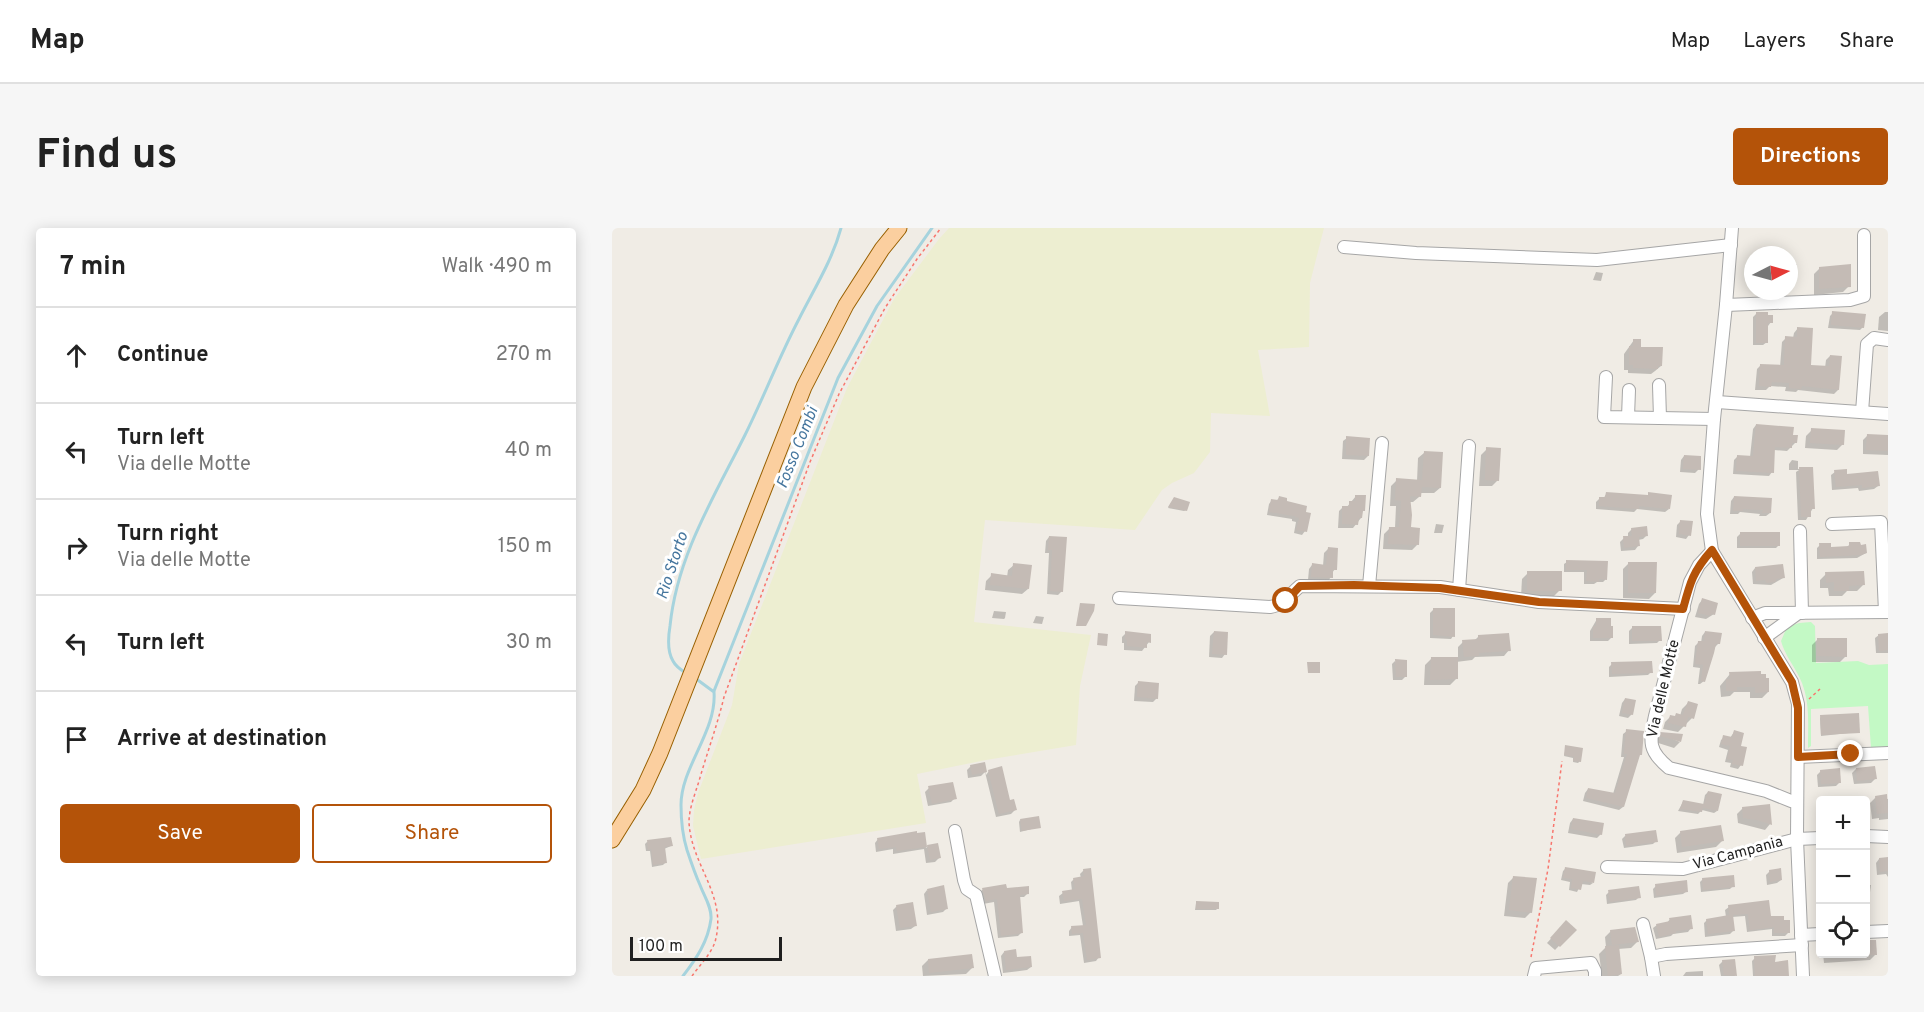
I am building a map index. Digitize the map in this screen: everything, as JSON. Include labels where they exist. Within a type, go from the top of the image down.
[{"type":"main road","points":[[612,840],[643,790],[675,716],[804,387],[846,305],[882,249],[899,228]]},
{"type":"street","points":[[1732,228],[1707,514],[1712,550],[1792,682],[1798,704],[1797,839],[1803,976]]},
{"type":"street","points":[[1726,305],[1850,300],[1864,296],[1863,235]]},
{"type":"street","points":[[1344,247],[1416,253],[1597,260],[1731,245]]},
{"type":"street","points":[[1862,412],[1867,344],[1874,338],[1888,340]]},
{"type":"street","points":[[1606,377],[1604,417],[1714,419]]},
{"type":"street","points":[[1659,385],[1660,418]]},
{"type":"street","points":[[1628,417],[1629,390]]},
{"type":"street","points":[[1717,402],[1888,414]]},
{"type":"street","points":[[1369,586],[1382,443]]},
{"type":"street","points":[[1459,590],[1469,446]]},
{"type":"street","points":[[1752,618],[1765,613],[1886,612],[1881,522],[1832,524]]},
{"type":"street","points":[[1800,531],[1800,613]]},
{"type":"street","name":"Via delle Motte","points":[[1712,550],[1699,565],[1690,582],[1652,733],[1652,747],[1657,758],[1669,768],[1766,791],[1797,802]]},
{"type":"street","points":[[1119,598],[1270,607],[1279,606],[1300,586],[1369,586],[1440,588],[1539,602],[1683,609]]},
{"type":"street","points":[[1764,638],[1786,620],[1800,613]]},
{"type":"street","points":[[1798,757],[1888,753]]},
{"type":"street","points":[[955,831],[964,880],[967,889],[976,896],[995,976]]},
{"type":"street","points":[[1870,836],[1888,837]]},
{"type":"street","name":"Via Campania","points":[[1607,867],[1683,868],[1797,839],[1816,838]]},
{"type":"street","points":[[1643,924],[1652,957],[1654,976]]},
{"type":"street","points":[[1870,932],[1888,931]]},
{"type":"street","points":[[1652,957],[1802,940],[1816,936]]},
{"type":"street","points":[[1532,971],[1536,968],[1591,963],[1595,976]]},
{"type":"path","points":[[692,976],[714,943],[718,909],[696,855],[689,820],[724,697],[810,462],[839,394],[885,308],[917,259],[941,228]]},
{"type":"path","points":[[1798,704],[1806,702],[1820,689]]},
{"type":"path","points":[[1532,971],[1562,761]]},
{"type":"green space","points":[[949,228],[1324,228],[1310,283],[1309,347],[1258,350],[1270,416],[1211,413],[1210,452],[1194,473],[1162,490],[1135,530],[985,520],[974,622],[1091,635],[1080,686],[1076,745],[917,774],[926,823],[701,859],[693,826],[698,793],[732,705],[739,664],[847,388],[894,299]]},
{"type":"green space","points":[[1811,622],[1815,626],[1816,663],[1858,661],[1869,665],[1888,664],[1888,747],[1871,748],[1868,706],[1811,709],[1811,746],[1808,748],[1805,691],[1781,641],[1787,627]]},
{"type":"building","points":[[1851,264],[1851,287],[1819,289],[1819,267]]},
{"type":"building","points":[[1832,311],[1866,314],[1864,328],[1831,325]]},
{"type":"building","points":[[1756,312],[1768,312],[1768,315],[1773,315],[1773,323],[1768,323],[1768,343],[1756,343]]},
{"type":"building","points":[[1797,327],[1813,328],[1811,365],[1829,366],[1830,355],[1842,356],[1839,390],[1802,386],[1801,389],[1789,388],[1789,383],[1772,382],[1771,387],[1759,386],[1760,364],[1784,365],[1785,336],[1797,337]]},
{"type":"building","points":[[1633,339],[1641,339],[1641,347],[1663,347],[1662,366],[1658,366],[1658,369],[1633,368],[1633,365],[1629,365],[1629,346],[1633,346]]},
{"type":"building","points":[[1756,424],[1794,427],[1793,435],[1798,435],[1797,443],[1792,443],[1792,448],[1775,447],[1774,473],[1736,471],[1737,455],[1753,456]]},
{"type":"building","points":[[1811,428],[1845,430],[1844,445],[1810,443]]},
{"type":"building","points":[[1867,434],[1888,435],[1888,451],[1866,450]]},
{"type":"building","points":[[1346,436],[1370,438],[1369,456],[1346,455]]},
{"type":"building","points":[[1486,447],[1501,448],[1499,481],[1485,480]]},
{"type":"building","points":[[1424,451],[1443,452],[1441,488],[1422,487],[1421,497],[1410,496],[1411,527],[1420,528],[1419,545],[1388,544],[1389,527],[1399,527],[1401,501],[1395,500],[1396,478],[1422,480]]},
{"type":"building","points":[[1684,455],[1701,456],[1701,470],[1683,469]]},
{"type":"building","points":[[1799,467],[1813,467],[1815,509],[1811,509],[1811,517],[1801,517]]},
{"type":"building","points":[[1847,469],[1847,474],[1878,471],[1880,486],[1836,487],[1834,470]]},
{"type":"building","points":[[1606,492],[1648,495],[1648,492],[1672,495],[1670,509],[1599,506],[1599,497],[1605,497]]},
{"type":"building","points":[[1355,495],[1366,495],[1362,518],[1359,518],[1358,525],[1342,524],[1342,506],[1349,506],[1349,501],[1355,501]]},
{"type":"building","points":[[1279,496],[1287,498],[1287,501],[1307,506],[1306,512],[1311,513],[1307,532],[1296,530],[1299,518],[1269,512],[1271,499],[1278,500]]},
{"type":"building","points":[[1734,496],[1772,498],[1771,513],[1762,513],[1763,510],[1733,511]]},
{"type":"building","points":[[1174,497],[1190,502],[1187,511],[1168,507]]},
{"type":"building","points":[[1680,520],[1693,521],[1691,536],[1679,534]]},
{"type":"building","points":[[1647,526],[1648,536],[1639,537],[1640,546],[1624,548],[1623,536],[1632,536],[1631,528]]},
{"type":"building","points":[[1740,532],[1780,532],[1780,546],[1740,546]]},
{"type":"building","points":[[1049,536],[1067,537],[1063,592],[1050,591],[1052,550],[1048,550]]},
{"type":"building","points":[[1849,542],[1866,544],[1867,553],[1820,557],[1819,543],[1831,543],[1831,547],[1849,546]]},
{"type":"building","points":[[1328,547],[1338,548],[1337,570],[1333,570],[1333,578],[1311,577],[1312,563],[1326,565]]},
{"type":"building","points":[[1566,560],[1608,561],[1607,580],[1586,581],[1587,570],[1566,570]]},
{"type":"building","points":[[1628,562],[1657,562],[1656,593],[1628,593]]},
{"type":"building","points":[[1013,563],[1032,565],[1029,589],[990,585],[991,573],[1012,576]]},
{"type":"building","points":[[1783,564],[1785,578],[1776,579],[1776,582],[1756,581],[1755,567]]},
{"type":"building","points":[[1527,571],[1562,571],[1562,591],[1527,591]]},
{"type":"building","points":[[1864,571],[1865,585],[1849,586],[1849,591],[1834,591],[1834,582],[1826,583],[1825,572]]},
{"type":"building","points":[[1702,598],[1718,603],[1715,615],[1698,613]]},
{"type":"building","points":[[1080,603],[1095,604],[1086,626],[1076,626]]},
{"type":"building","points":[[1433,608],[1455,608],[1455,637],[1433,635]]},
{"type":"building","points":[[1596,618],[1611,618],[1613,638],[1593,638]]},
{"type":"building","points":[[1632,626],[1661,626],[1662,641],[1632,641]]},
{"type":"building","points":[[1125,631],[1151,634],[1151,643],[1147,642],[1147,648],[1127,646]]},
{"type":"building","points":[[1214,631],[1228,632],[1227,655],[1212,654]]},
{"type":"building","points":[[1705,631],[1722,633],[1720,644],[1716,644],[1705,682],[1701,681],[1703,665],[1695,664],[1698,641],[1704,641]]},
{"type":"building","points":[[1098,633],[1108,634],[1107,646],[1097,645]]},
{"type":"building","points":[[1509,633],[1511,651],[1479,653],[1479,656],[1464,657],[1462,640],[1478,639],[1478,635]]},
{"type":"building","points":[[1888,633],[1888,650],[1879,651],[1878,634]]},
{"type":"building","points":[[1817,638],[1847,638],[1847,657],[1817,656]]},
{"type":"building","points":[[1431,657],[1458,657],[1458,679],[1430,680]]},
{"type":"building","points":[[1395,659],[1407,660],[1407,677],[1396,677]]},
{"type":"building","points":[[1652,661],[1653,673],[1612,674],[1611,662]]},
{"type":"building","points":[[1307,662],[1320,662],[1320,673],[1308,673]]},
{"type":"building","points":[[1761,671],[1761,674],[1766,674],[1766,678],[1769,678],[1769,692],[1755,693],[1755,687],[1737,687],[1737,691],[1726,691],[1726,679],[1730,679],[1729,672]]},
{"type":"building","points":[[1138,681],[1159,683],[1158,699],[1137,697]]},
{"type":"building","points":[[1625,698],[1636,700],[1633,715],[1622,713]]},
{"type":"building","points":[[1688,701],[1698,704],[1694,719],[1688,717],[1686,727],[1668,723],[1670,715],[1675,716],[1676,713],[1683,715]]},
{"type":"building","points":[[1859,713],[1860,733],[1821,735],[1820,715]]},
{"type":"building","points":[[1626,729],[1644,731],[1642,755],[1640,755],[1624,807],[1586,798],[1588,788],[1615,793],[1627,754],[1624,754]]},
{"type":"building","points":[[1734,730],[1744,733],[1741,746],[1747,747],[1743,766],[1732,764],[1733,760],[1727,759],[1730,746],[1721,744],[1723,735],[1732,737]]},
{"type":"building","points":[[1660,732],[1683,734],[1681,742],[1660,736]]},
{"type":"building","points":[[1565,745],[1583,748],[1581,762],[1573,761],[1574,757],[1564,755]]},
{"type":"building","points":[[985,762],[987,772],[972,775],[970,765]]},
{"type":"building","points":[[1002,766],[1010,800],[1014,799],[1017,810],[999,814],[988,770]]},
{"type":"building","points":[[1875,766],[1877,779],[1857,781],[1856,768]]},
{"type":"building","points":[[1840,768],[1841,783],[1821,784],[1820,770]]},
{"type":"building","points":[[953,782],[957,799],[932,804],[928,786]]},
{"type":"building","points":[[1708,791],[1722,794],[1718,811],[1703,808],[1702,812],[1680,809],[1683,800],[1704,804]]},
{"type":"building","points":[[1887,794],[1888,813],[1877,814],[1875,796]]},
{"type":"building","points":[[1770,804],[1772,825],[1743,818],[1742,807]]},
{"type":"building","points":[[1039,816],[1041,828],[1022,831],[1020,819]]},
{"type":"building","points":[[1573,818],[1604,823],[1602,835],[1571,829]]},
{"type":"building","points":[[1721,825],[1724,841],[1682,847],[1680,831]]},
{"type":"building","points":[[1656,830],[1658,842],[1626,846],[1625,834]]},
{"type":"building","points":[[917,831],[917,833],[925,832],[927,847],[897,851],[896,847],[879,849],[877,838]]},
{"type":"building","points":[[671,837],[673,846],[665,847],[667,863],[653,865],[647,840]]},
{"type":"building","points":[[938,843],[941,858],[930,860],[927,845]]},
{"type":"building","points":[[1888,857],[1888,871],[1880,872],[1879,858]]},
{"type":"building","points":[[1565,867],[1596,872],[1594,883],[1583,881],[1581,890],[1571,888],[1572,879],[1563,878]]},
{"type":"building","points":[[1091,868],[1101,958],[1087,960],[1083,933],[1072,934],[1071,926],[1086,925],[1082,899],[1064,901],[1062,891],[1075,889],[1073,878],[1084,876],[1083,869]]},
{"type":"building","points":[[1781,868],[1782,880],[1770,882],[1769,870]]},
{"type":"building","points":[[1734,875],[1735,887],[1703,890],[1702,878]]},
{"type":"building","points":[[1513,876],[1537,878],[1532,913],[1509,910]]},
{"type":"building","points":[[1687,880],[1688,892],[1656,896],[1655,884]]},
{"type":"building","points":[[1006,884],[1007,888],[1029,886],[1029,894],[1020,895],[1023,933],[1001,936],[997,899],[986,901],[982,888]]},
{"type":"building","points":[[944,885],[948,909],[931,912],[927,889]]},
{"type":"building","points":[[1639,886],[1641,898],[1610,902],[1608,890]]},
{"type":"building","points":[[1769,900],[1771,916],[1784,916],[1784,920],[1790,920],[1790,933],[1774,933],[1774,927],[1750,930],[1748,914],[1733,915],[1735,931],[1708,934],[1706,919],[1729,915],[1728,905]]},
{"type":"building","points":[[1196,901],[1219,902],[1219,909],[1196,909]]},
{"type":"building","points":[[913,902],[917,926],[900,928],[896,905]]},
{"type":"building","points":[[1691,915],[1693,929],[1676,931],[1676,933],[1659,937],[1656,924],[1670,921],[1669,918]]},
{"type":"building","points":[[1566,920],[1577,930],[1560,947],[1550,938]]},
{"type":"building","points":[[1635,927],[1639,942],[1612,945],[1610,930]]},
{"type":"building","points":[[1870,940],[1876,940],[1877,955],[1870,955]]},
{"type":"building","points":[[1619,945],[1622,974],[1608,976],[1605,946]]},
{"type":"building","points":[[1016,949],[1017,957],[1031,956],[1032,967],[1006,970],[1004,951]]},
{"type":"building","points":[[972,954],[974,968],[929,973],[928,959]]},
{"type":"building","points":[[1776,955],[1775,962],[1788,960],[1789,976],[1755,976],[1754,956]]},
{"type":"building","points":[[1735,959],[1737,976],[1724,975],[1722,960]]},
{"type":"waterway","name":"Rio Storto","points":[[686,673],[673,661],[668,640],[680,575],[709,504],[752,421],[792,333],[828,263],[841,228]]},
{"type":"waterway","name":"Fosso Combi","points":[[714,691],[838,378],[877,306],[932,228]]},
{"type":"waterway","name":"Rio Storto","points":[[683,976],[704,943],[711,919],[709,906],[687,850],[681,816],[683,791],[687,777],[705,735],[713,706],[714,692],[695,678]]},
{"type":"route","points":[[1286,601],[1291,593],[1300,586],[1354,585],[1440,588],[1539,602],[1683,609],[1690,582],[1699,565],[1712,550],[1792,682],[1798,708],[1798,757],[1851,754]]}]
